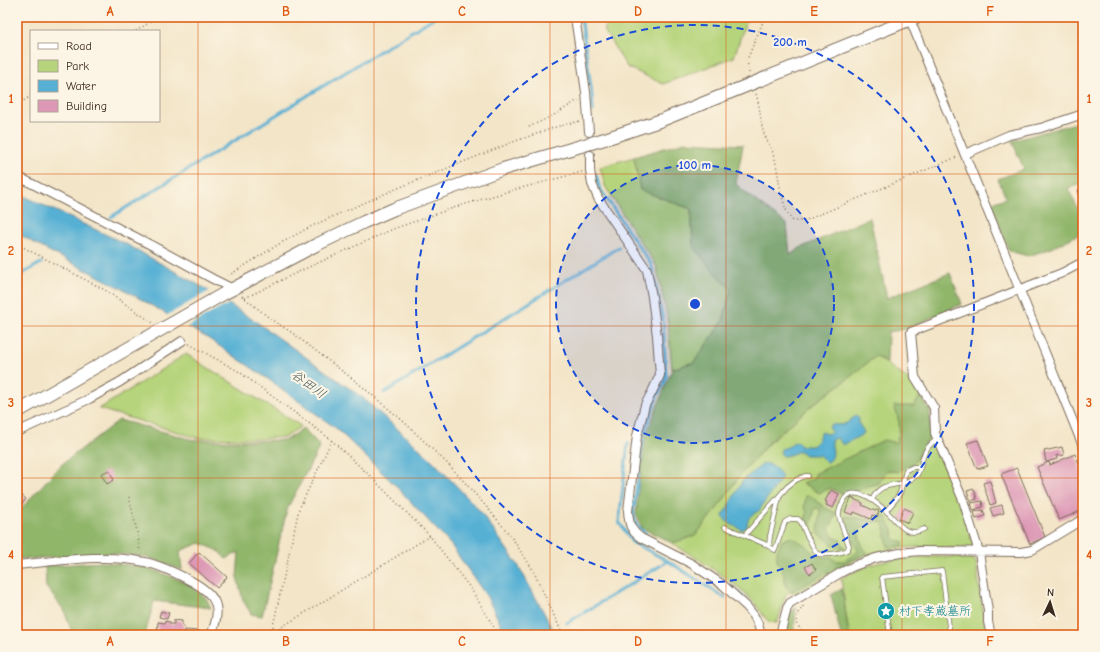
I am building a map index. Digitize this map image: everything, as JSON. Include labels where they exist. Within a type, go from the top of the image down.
[{"type":"street","points":[[575,17],[587,100],[589,132]]},
{"type":"street","points":[[17,412],[165,328],[226,288],[316,244],[394,209],[503,169],[608,138],[662,120],[912,18],[965,154],[1083,446]]},
{"type":"street","points":[[965,154],[1009,135],[1041,128],[1083,114]]},
{"type":"street","points":[[590,155],[592,184],[598,198],[647,270],[657,336],[660,375],[645,406],[638,436],[628,511],[630,527],[635,534],[641,538],[692,564],[723,585],[747,607],[754,616],[761,635]]},
{"type":"street","points":[[17,176],[150,244],[226,288]]},
{"type":"street","points":[[991,635],[979,552],[963,500],[935,433],[934,408],[915,377],[912,332],[1062,273],[1083,262]]},
{"type":"street","points":[[17,432],[90,398],[120,382],[182,341]]},
{"type":"street","points":[[780,635],[790,602],[848,569],[876,558],[900,552],[1021,552],[1032,550],[1083,519]]},
{"type":"street","points":[[17,565],[104,558],[128,559],[170,570],[200,586],[210,595],[216,604],[216,624],[211,635]]},
{"type":"lane","points":[[872,500],[877,491],[884,486],[902,483],[918,474],[928,446],[932,442],[938,440]]},
{"type":"lane","points":[[886,511],[900,493],[906,470],[913,467],[920,467]]},
{"type":"lane","points":[[745,536],[787,488],[796,480],[808,476]]},
{"type":"lane","points":[[725,527],[775,550],[785,522],[790,519],[798,519],[801,522],[817,554],[822,555],[844,552],[849,546],[838,515],[843,500],[851,493],[862,494],[872,500],[886,511],[905,530],[916,532],[924,529]]},
{"type":"lane","points":[[769,546],[779,497]]},
{"type":"lane","points":[[890,635],[882,577],[942,571],[950,635]]},
{"type":"path","points":[[138,30],[158,17]]},
{"type":"path","points":[[765,17],[747,60],[749,77],[757,97],[767,143],[774,156],[786,208],[789,216],[794,221],[804,220],[965,154]]},
{"type":"path","points":[[17,105],[30,97]]},
{"type":"path","points":[[529,127],[556,114],[575,102],[587,100]]},
{"type":"path","points":[[563,635],[532,570],[510,535],[450,466],[403,421],[358,383],[291,332],[272,320],[245,298],[226,288],[231,274],[312,226],[398,188],[506,144],[588,118]]},
{"type":"path","points":[[245,298],[393,229],[506,192],[590,170]]},
{"type":"path","points":[[17,244],[105,290],[165,328]]},
{"type":"path","points":[[182,341],[195,346],[238,371],[332,440],[430,536],[471,589],[498,635]]},
{"type":"path","points":[[273,635],[273,626],[299,509],[332,440]]},
{"type":"path","points":[[129,497],[138,536],[140,562]]},
{"type":"path","points":[[273,635],[280,628],[430,536]]},
{"type":"path","points":[[798,597],[803,607],[797,614],[796,623],[805,635]]},
{"type":"green space","points":[[604,17],[747,18],[734,57],[663,84],[627,67],[605,32]]},
{"type":"green space","points":[[1083,121],[1083,184],[1068,188],[1083,220],[1083,232],[1050,249],[1028,256],[1009,251],[991,203],[1006,198],[998,179],[1024,169],[1012,141]]},
{"type":"green space","points":[[685,142],[743,145],[736,184],[757,202],[787,224],[790,255],[800,248],[870,218],[887,298],[950,273],[962,304],[906,329],[888,332],[887,363],[876,356],[816,402],[768,443],[740,475],[722,502],[695,536],[672,543],[642,528],[636,514],[646,435],[672,369],[694,362],[723,321],[731,289],[712,270],[693,246],[691,209],[640,190],[634,157]]},
{"type":"green space","points":[[634,157],[640,190],[691,209],[693,246],[712,270],[731,289],[723,321],[694,362],[672,369],[668,320],[656,265],[605,186],[600,167]]},
{"type":"green space","points":[[186,354],[301,426],[286,437],[256,439],[198,438],[99,409]]},
{"type":"green space","points":[[876,356],[913,383],[930,411],[931,434],[960,503],[974,548],[913,547],[881,551],[859,558],[796,593],[788,592],[777,623],[769,622],[752,600],[735,584],[672,543],[695,536],[722,502],[740,475],[769,443],[816,402]]},
{"type":"green space","points":[[921,395],[930,411],[931,434],[914,463],[898,472],[887,470],[879,484],[868,486],[849,496],[837,492],[831,488],[819,493],[802,483],[813,479],[816,473],[884,440],[896,443],[899,433],[899,424],[894,406],[914,406]]},
{"type":"green space","points":[[119,420],[194,440],[286,440],[303,428],[320,446],[287,509],[262,616],[251,614],[243,600],[237,577],[239,552],[226,559],[217,550],[200,543],[180,551],[182,570],[148,557],[111,553],[26,559],[17,558],[17,513],[61,465]]},
{"type":"green space","points":[[806,496],[811,496],[825,508],[836,513],[829,528],[833,537],[840,540],[845,548],[837,547],[818,533],[820,509],[815,508],[811,524],[809,526],[805,522],[807,512],[804,507]]},
{"type":"green space","points":[[884,514],[893,530],[894,540],[903,541],[903,546],[888,547],[883,523],[879,521],[867,525],[858,531],[862,546],[868,553],[837,567],[797,589],[791,591],[786,587],[784,574],[777,561],[777,552],[781,541],[791,537],[805,545],[814,554],[820,557],[831,557],[836,561],[844,561],[859,551],[847,530],[846,516],[877,520]]},
{"type":"green space","points":[[922,557],[970,557],[976,562],[986,635],[849,635],[841,578],[876,563],[897,559]]},
{"type":"green space","points":[[102,562],[143,567],[175,578],[191,586],[206,598],[211,608],[154,601],[145,635],[73,635],[64,610],[46,587],[45,566]]},
{"type":"green space","points":[[842,589],[849,635],[841,635],[831,595]]},
{"type":"green space","points":[[796,607],[794,630],[792,631],[791,635],[784,635],[789,615]]},
{"type":"water","name":"谷田川","points":[[17,191],[24,196],[128,245],[204,288],[258,323],[363,398],[432,460],[480,511],[518,565],[556,635],[506,635],[487,597],[451,545],[396,486],[337,429],[268,379],[209,339],[125,290],[39,246],[17,233]]},
{"type":"water","points":[[856,416],[859,418],[859,424],[864,432],[863,434],[843,445],[837,438],[831,440],[833,455],[828,462],[819,455],[805,455],[800,451],[786,456],[783,456],[780,453],[781,449],[788,447],[794,442],[800,444],[800,446],[813,446],[822,432],[827,434],[832,432],[829,427],[831,424],[844,424]]},
{"type":"water","points":[[766,463],[776,468],[782,477],[759,511],[750,517],[747,527],[742,530],[728,522],[723,516],[743,480]]},
{"type":"pier","points":[[211,290],[230,303],[185,328],[166,316]]},
{"type":"building","points":[[1083,189],[1083,203],[1082,203],[1078,190]]},
{"type":"building","points":[[978,440],[988,466],[977,469],[967,443]]},
{"type":"building","points":[[1062,447],[1064,455],[1058,455],[1056,456],[1057,459],[1046,462],[1044,451]]},
{"type":"building","points":[[1075,454],[1083,473],[1083,510],[1059,520],[1037,467],[1049,462],[1050,465]]},
{"type":"building","points":[[1017,468],[1045,537],[1030,544],[1001,474]]},
{"type":"building","points":[[109,470],[114,480],[107,484],[101,474]]},
{"type":"building","points":[[990,481],[996,503],[990,505],[983,483]]},
{"type":"building","points":[[17,486],[21,489],[18,492],[26,499],[19,508],[17,506]]},
{"type":"building","points":[[974,489],[977,499],[971,501],[967,491]]},
{"type":"building","points":[[831,490],[839,494],[833,508],[826,505],[827,502],[825,501]]},
{"type":"building","points":[[851,498],[863,503],[862,505],[875,511],[879,511],[877,517],[872,515],[871,519],[854,512],[853,515],[845,512]]},
{"type":"building","points":[[982,501],[983,507],[973,510],[971,503]]},
{"type":"building","points":[[1002,505],[1004,513],[993,516],[990,508]]},
{"type":"building","points":[[904,508],[913,512],[908,523],[899,519]]},
{"type":"building","points":[[983,510],[985,516],[976,519],[974,512]]},
{"type":"building","points":[[199,552],[227,577],[217,588],[189,563]]},
{"type":"building","points":[[812,563],[816,570],[810,574],[805,567]]},
{"type":"building","points":[[161,611],[169,613],[167,619],[159,617]]},
{"type":"building","points":[[174,620],[182,621],[182,625],[184,626],[183,635],[157,635],[158,622],[165,623],[165,621],[170,622],[170,624],[174,624]]},
{"type":"building","points":[[185,630],[199,631],[199,635],[185,635]]},
{"type":"waterway","points":[[111,217],[435,17]]},
{"type":"waterway","points":[[581,17],[593,111]]},
{"type":"waterway","points":[[596,174],[599,187],[651,264],[663,320],[666,376],[657,396],[644,434],[633,512],[637,524],[646,534]]},
{"type":"waterway","points":[[384,393],[619,247]]},
{"type":"waterway","points":[[17,277],[41,263]]},
{"type":"waterway","points":[[628,443],[619,522],[632,542],[668,561],[725,598]]},
{"type":"waterway","points":[[567,623],[668,561]]},
{"type":"waterway","points":[[730,586],[749,603],[760,619]]},
{"type":"place","name":"村下孝蔵墓所","points":[[886,611]]}]
